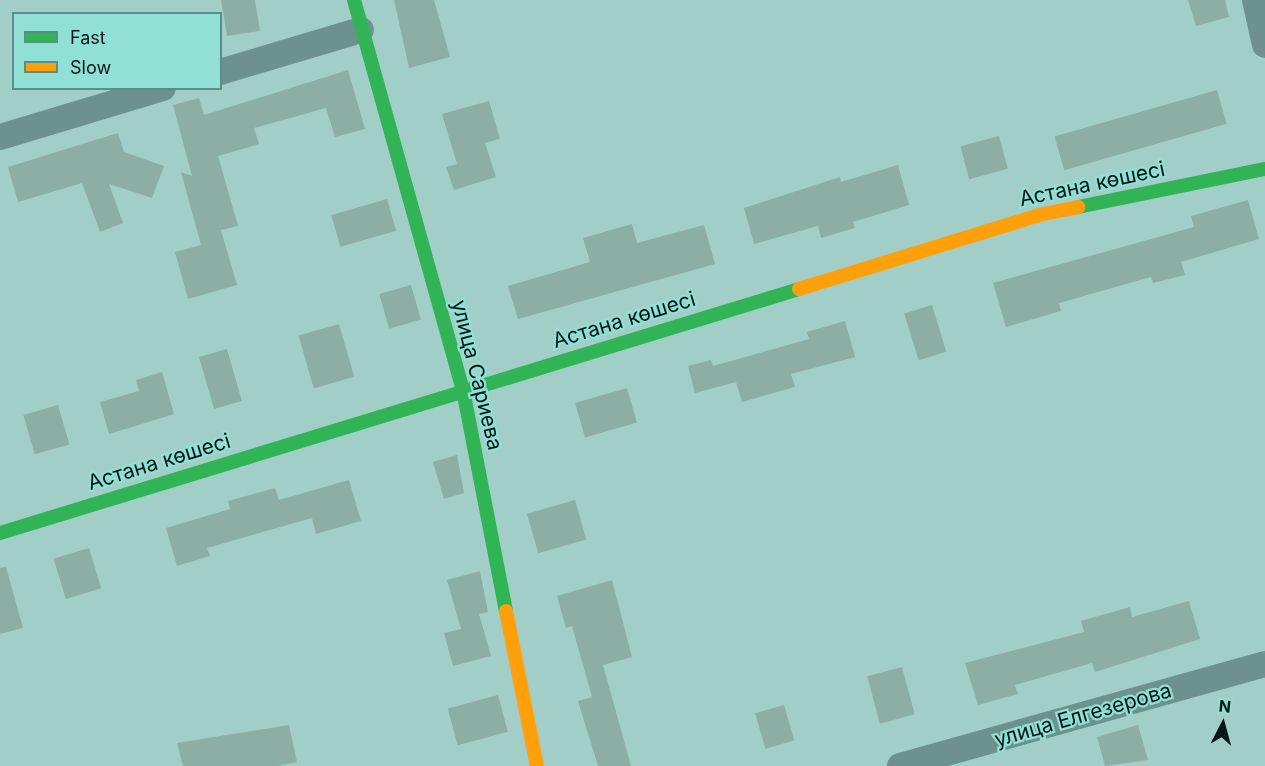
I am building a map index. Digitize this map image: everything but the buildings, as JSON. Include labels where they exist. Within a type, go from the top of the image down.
[{"type":"street","name":"улица Сариева","points":[[354,0],[462,390],[537,766]]},
{"type":"street","points":[[1255,0],[1265,45]]},
{"type":"street","points":[[222,71],[361,30]]},
{"type":"street","points":[[0,137],[157,90]]},
{"type":"street","name":"Астана көшесі","points":[[0,533],[1043,214],[1265,169]]},
{"type":"street","name":"улица Елгезерова","points":[[900,766],[1265,664]]},
{"type":"traffic: fast","points":[[354,0],[463,390],[506,611]]},
{"type":"traffic: fast","points":[[1078,207],[1265,169]]},
{"type":"traffic: fast","points":[[0,533],[799,289]]},
{"type":"traffic: slow","points":[[799,289],[1043,214],[1078,207]]},
{"type":"traffic: slow","points":[[506,611],[537,766]]}]
